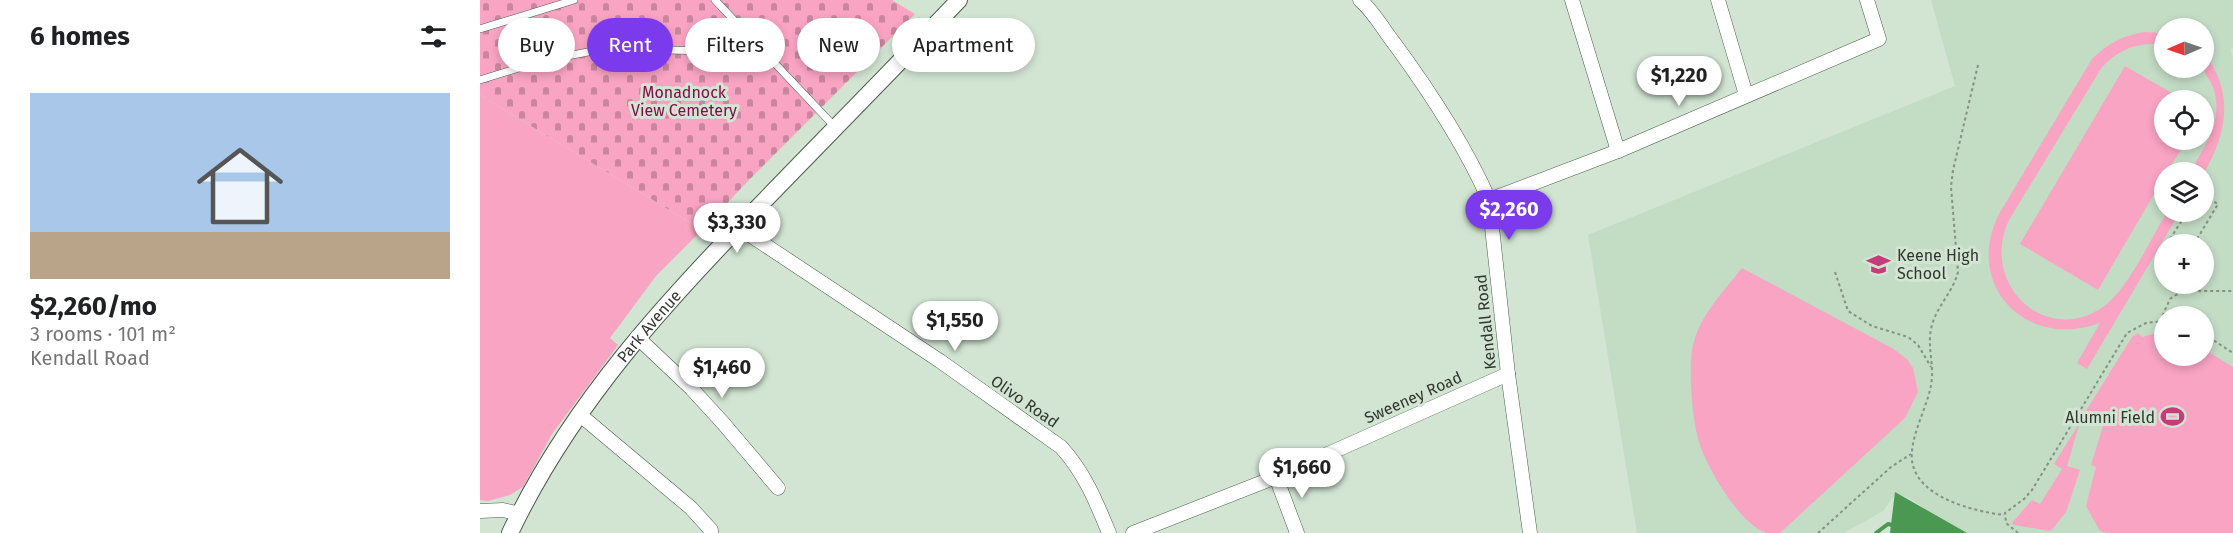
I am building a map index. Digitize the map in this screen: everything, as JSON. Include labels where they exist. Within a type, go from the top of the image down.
[{"type":"street","name":"Park Avenue","points":[[510,533],[543,471],[579,414],[637,337],[738,227],[959,0]]},
{"type":"street","name":"Kendall Road","points":[[1360,0],[1402,54],[1447,121],[1489,200],[1508,374],[1530,533]]},
{"type":"street","points":[[1572,0],[1618,151]]},
{"type":"street","points":[[1718,0],[1746,95]]},
{"type":"street","points":[[1489,200],[1618,151],[1880,39],[1867,0]]},
{"type":"street","name":"Olivo Road","points":[[738,227],[1039,429],[1073,460],[1085,479],[1109,533]]},
{"type":"street","points":[[637,337],[691,388],[778,488]]},
{"type":"street","name":"Sweeney Road","points":[[1133,533],[1276,477],[1508,374]]},
{"type":"street","points":[[579,414],[691,508],[711,530],[711,533]]},
{"type":"street","points":[[1276,477],[1297,533]]},
{"type":"street","points":[[480,511],[503,510],[520,514]]},
{"type":"lane","points":[[480,29],[552,3],[574,0]]},
{"type":"lane","points":[[716,0],[733,18]]},
{"type":"lane","points":[[480,80],[541,61],[588,52],[618,49],[685,50]]},
{"type":"lane","points":[[784,72],[835,127]]},
{"type":"path","points":[[1978,64],[1951,187],[1958,272],[1954,285],[1931,326],[1930,392],[1911,454],[1916,475],[1927,487],[1968,509],[2004,514],[2024,499],[2036,485],[2127,333],[2146,322],[2154,321]]},
{"type":"path","points":[[1835,272],[1848,311],[1872,326],[1908,337],[1918,345],[1932,369]]},
{"type":"path","points":[[2214,291],[2233,291]]},
{"type":"path","points":[[2167,306],[2170,299],[2178,294]]},
{"type":"path","points":[[2214,341],[2233,353]]},
{"type":"path","points":[[1818,533],[1891,466],[1911,454]]},
{"type":"path","points":[[2004,514],[2006,523],[2018,533]]},
{"type":"shaded area","name":"Keene High School","points":[[1931,0],[2233,0],[2233,49],[2231,49],[2233,59],[2233,533],[1953,533],[1920,505],[1900,495],[1894,496],[1883,511],[1844,533],[1637,533],[1588,235],[1955,86]]},
{"type":"shaded area","points":[[1895,492],[1967,533],[1890,533]]},
{"type":"green space","name":"Monadnock View Cemetery","points":[[480,0],[892,0],[915,14],[911,18],[892,18],[892,37],[880,49],[880,18],[797,18],[797,72],[857,72],[702,230],[480,95]]},
{"type":"green space","points":[[2154,32],[2154,44],[2138,45],[2122,51],[2102,67],[2009,220],[2002,243],[2003,266],[2010,286],[2023,302],[2040,314],[2060,319],[2081,317],[2103,307],[2112,299],[2130,277],[2154,235],[2154,256],[2087,369],[2077,363],[2100,323],[2073,329],[2048,327],[2026,319],[2009,306],[1996,287],[1989,265],[1990,240],[1999,214],[2092,59],[2116,41],[2130,35]]},
{"type":"green space","points":[[2125,66],[2167,90],[2154,90],[2154,150],[2181,150],[2173,162],[2154,162],[2154,194],[2098,290],[2020,244]]},
{"type":"green space","points":[[2214,69],[2223,97],[2223,126],[2219,142],[2210,162],[2196,162],[2202,150],[2214,150],[2216,102],[2208,78],[2214,78]]},
{"type":"green space","points":[[480,95],[702,230],[656,276],[610,338],[618,345],[552,434],[523,487],[510,495],[488,501],[480,500]]},
{"type":"green space","points":[[2161,222],[2174,222],[2167,234],[2154,234]]},
{"type":"green space","points":[[1742,268],[1892,348],[1907,359],[1913,368],[1918,392],[1905,418],[1780,533],[1766,533],[1745,518],[1735,507],[1709,466],[1699,442],[1694,420],[1691,367],[1696,334],[1713,304]]},
{"type":"green space","name":"Alumni Field","points":[[2138,333],[2142,337],[2154,334],[2154,366],[2214,366],[2214,355],[2233,367],[2233,533],[2108,533],[2100,531],[2086,506],[2096,467],[2091,465],[2103,426],[2081,419],[2132,337]]},
{"type":"green space","points":[[2080,422],[2067,466],[2080,470],[2066,512],[2051,531],[2014,525],[2012,523],[2032,500],[2040,504],[2062,469],[2054,464]]},
{"type":"waterway","points":[[1876,533],[1888,524],[1896,526]]},
{"type":"place","name":"Keene High School","points":[[1879,264]]},
{"type":"place","name":"Alumni Field","points":[[2173,417]]}]
